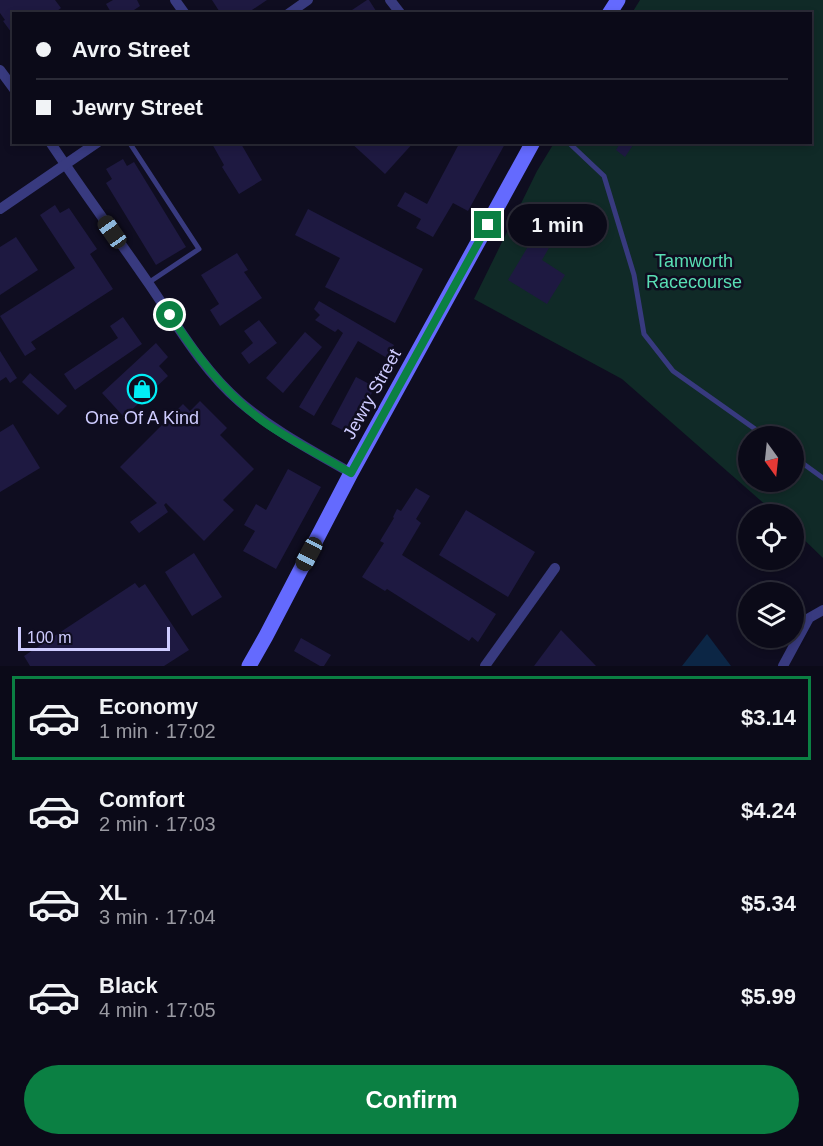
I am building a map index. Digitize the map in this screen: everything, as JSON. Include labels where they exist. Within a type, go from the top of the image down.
[{"type":"main road","name":"Jewry Street","points":[[249,666],[351,473],[532,144]]},
{"type":"street","points":[[291,12],[308,0]]},
{"type":"street","points":[[390,0],[399,12]]},
{"type":"street","points":[[0,69],[12,86]]},
{"type":"street","points":[[51,144],[191,348],[215,377],[263,422],[351,473]]},
{"type":"street","points":[[0,209],[95,144]]},
{"type":"street","points":[[485,666],[555,568]]},
{"type":"street","points":[[783,666],[809,618],[823,610]]},
{"type":"lane","points":[[130,144],[199,249],[148,283]]},
{"type":"lane","points":[[570,144],[604,176],[634,275],[644,334],[673,371],[751,426]]},
{"type":"lane","points":[[804,464],[823,478]]},
{"type":"green space","name":"Tamworth Racecourse","points":[[640,0],[823,0],[823,558],[804,540],[804,504],[765,504],[751,492],[804,492],[804,426],[738,426],[738,481],[622,379],[474,299],[537,171],[553,144],[812,144],[812,12],[633,12]]},
{"type":"water","points":[[707,634],[731,666],[682,666]]},
{"type":"building","points":[[0,0],[55,0],[61,8],[56,12],[12,12],[12,33],[0,13]]},
{"type":"building","points":[[113,0],[137,0],[140,6],[131,12],[111,12],[106,4]]},
{"type":"building","points":[[212,0],[267,0],[249,12],[220,12]]},
{"type":"building","points":[[369,0],[377,12],[349,12]]},
{"type":"building","points":[[212,144],[241,144],[262,180],[239,194],[222,167],[224,165]]},
{"type":"building","points":[[352,144],[412,144],[385,174]]},
{"type":"building","points":[[459,144],[505,144],[468,211],[453,203],[433,237],[416,228],[421,219],[397,206],[405,192],[427,204]]},
{"type":"building","points":[[620,144],[634,144],[625,157],[616,150]]},
{"type":"building","points":[[123,159],[127,166],[134,162],[186,247],[156,265],[106,183],[112,179],[106,169]]},
{"type":"building","points":[[55,205],[60,213],[69,208],[97,249],[90,254],[113,289],[31,342],[36,349],[25,356],[0,316],[75,268],[40,215]]},
{"type":"building","points":[[308,209],[423,269],[395,323],[325,287],[340,258],[295,235]]},
{"type":"building","points":[[542,223],[558,232],[542,260],[565,275],[547,304],[508,280]]},
{"type":"building","points":[[16,237],[38,270],[0,295],[0,247]]},
{"type":"building","points":[[237,253],[248,270],[244,272],[262,298],[220,326],[210,310],[219,304],[201,275]]},
{"type":"building","points":[[319,301],[394,345],[387,358],[358,341],[314,416],[299,407],[343,333],[338,329],[335,332],[315,320],[320,315],[314,309]]},
{"type":"building","points":[[123,317],[142,344],[75,390],[64,374],[118,338],[110,326]]},
{"type":"building","points":[[259,320],[277,343],[249,364],[241,353],[253,343],[244,331]]},
{"type":"building","points":[[305,332],[322,347],[283,393],[266,378]]},
{"type":"building","points":[[156,343],[168,357],[159,366],[168,376],[124,417],[102,393]]},
{"type":"building","points":[[0,351],[17,378],[10,383],[6,377],[0,381]]},
{"type":"building","points":[[30,373],[67,406],[58,415],[22,382]]},
{"type":"building","points":[[356,377],[375,387],[350,434],[331,424]]},
{"type":"building","points":[[200,401],[227,428],[220,435],[254,469],[223,500],[234,510],[204,541],[166,503],[164,505],[168,512],[139,533],[130,522],[157,503],[120,467],[183,404],[190,411]]},
{"type":"building","points":[[13,424],[40,468],[0,492],[0,432]]},
{"type":"building","points":[[288,469],[321,487],[276,569],[243,551],[255,531],[244,525],[256,504],[266,510]]},
{"type":"building","points":[[416,488],[430,496],[416,519],[421,523],[402,555],[496,614],[478,642],[472,637],[469,641],[387,589],[385,591],[362,577],[384,543],[380,541],[397,509],[401,511]]},
{"type":"building","points":[[466,510],[535,552],[508,597],[439,555]]},
{"type":"building","points":[[194,553],[222,597],[192,616],[165,572]]},
{"type":"building","points":[[135,583],[139,588],[145,584],[189,650],[164,666],[30,666],[24,656]]},
{"type":"building","points":[[561,630],[596,666],[534,666]]},
{"type":"building","points":[[301,638],[331,655],[324,666],[294,651]]},
{"type":"place","name":"One Of A Kind","points":[[142,389]]},
{"type":"route","points":[[170,315],[191,348],[215,377],[263,422],[351,473],[488,225]]}]
